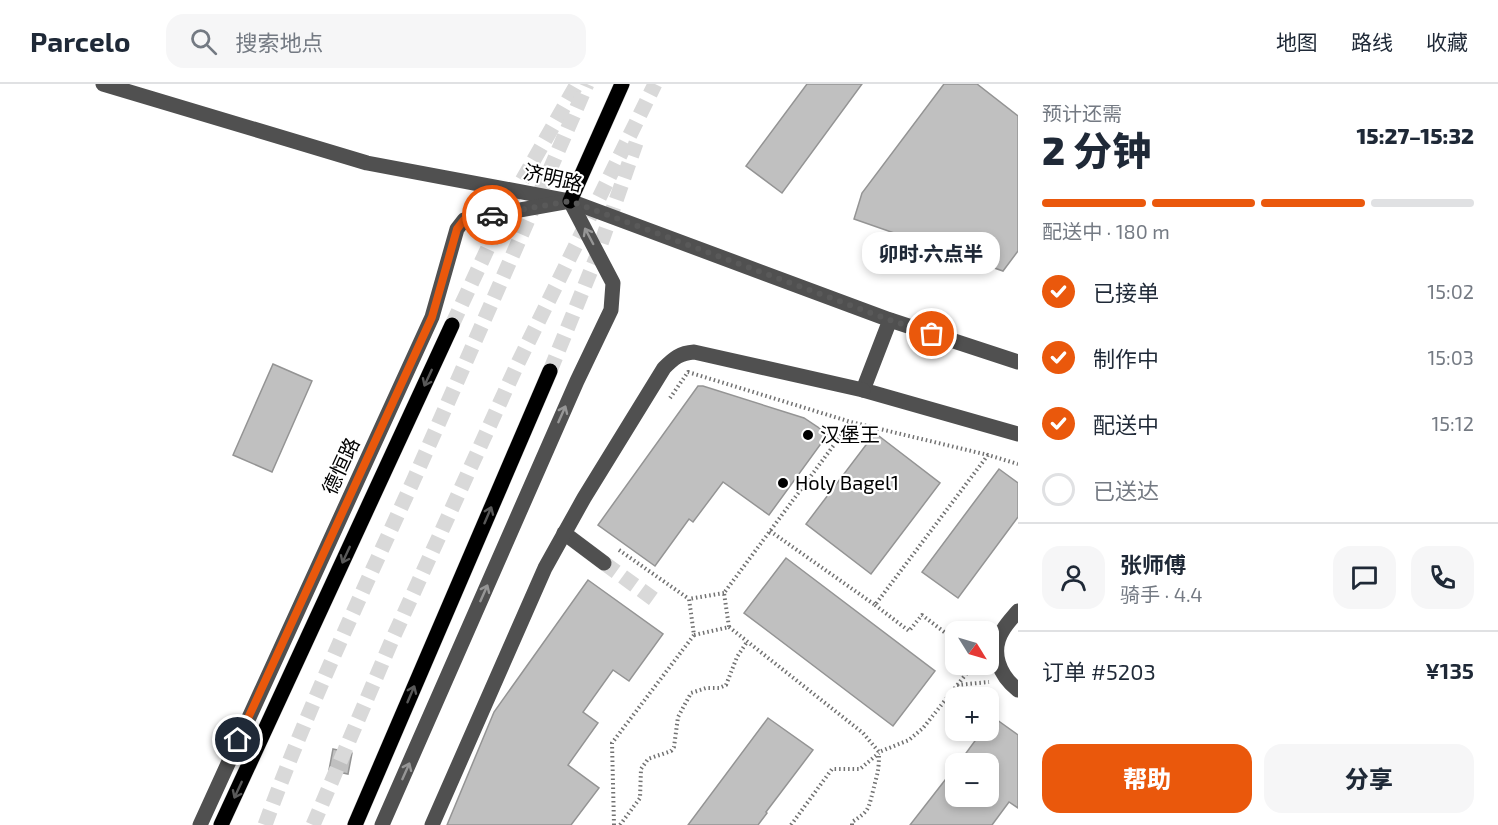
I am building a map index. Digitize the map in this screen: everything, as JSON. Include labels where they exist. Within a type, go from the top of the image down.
[{"type":"main road","points":[[570,201],[622,84]]},
{"type":"main road","points":[[221,825],[452,325]]},
{"type":"main road","points":[[355,825],[550,371]]},
{"type":"street","name":"济明路","points":[[103,84],[367,163],[570,201],[890,320],[1018,362]]},
{"type":"street","name":"德恒路","points":[[200,825],[432,317],[457,229],[464,220],[570,201]]},
{"type":"street","points":[[382,825],[577,381],[611,310],[613,283],[570,201]]},
{"type":"street","points":[[863,390],[890,320]]},
{"type":"street","points":[[432,825],[545,568],[664,368],[682,353],[694,352],[863,390],[1018,434]]},
{"type":"street","points":[[564,533],[604,563]]},
{"type":"street","points":[[1014,687],[1000,669],[996,656],[1001,632],[1018,611]]},
{"type":"path","points":[[668,401],[688,372],[851,422],[1018,464]]},
{"type":"path","points":[[614,547],[689,599],[724,593],[851,422]]},
{"type":"path","points":[[875,605],[988,455]]},
{"type":"path","points":[[770,531],[909,631],[922,615],[945,633]]},
{"type":"path","points":[[724,593],[729,627],[863,733],[879,752],[879,770],[871,804],[863,815],[852,822],[852,825]]},
{"type":"path","points":[[689,599],[694,635]]},
{"type":"path","points":[[614,825],[612,743],[694,635],[729,627]]},
{"type":"path","points":[[620,825],[640,798],[641,769],[648,759],[671,751],[674,747],[678,717],[691,693],[726,685],[736,657],[747,642]]},
{"type":"path","points":[[791,825],[831,769],[860,769],[879,752],[909,740],[923,728],[965,675]]},
{"type":"path","points":[[957,685],[1014,687]]},
{"type":"building","points":[[807,84],[862,84],[782,193],[746,166]]},
{"type":"building","points":[[944,84],[977,84],[1018,116],[1018,251],[1003,271],[854,219],[862,193]]},
{"type":"building","points":[[273,364],[312,381],[272,472],[233,455]]},
{"type":"building","points":[[698,386],[804,418],[828,434],[769,515],[723,482],[693,522],[689,519],[655,566],[598,525]]},
{"type":"building","points":[[875,433],[940,483],[871,574],[806,524]]},
{"type":"building","points":[[999,469],[1018,483],[1018,517],[958,598],[922,572]]},
{"type":"building","points":[[786,558],[935,671],[893,726],[744,613]]},
{"type":"building","points":[[588,580],[663,634],[629,681],[613,670],[583,712],[598,723],[568,765],[599,788],[571,825],[447,825],[494,712]]},
{"type":"building","points":[[768,718],[813,750],[767,813],[758,825],[688,825]]},
{"type":"building","points":[[999,721],[1018,735],[1018,808],[1009,802],[992,825],[910,825],[945,780],[945,807],[999,807],[999,753],[966,753],[975,741],[999,741]]},
{"type":"building","points":[[333,749],[352,753],[348,774],[329,770]]},
{"type":"tunnel","points":[[452,325],[507,207],[577,84]]},
{"type":"tunnel","points":[[265,825],[317,694],[436,430],[587,84]]},
{"type":"tunnel","points":[[313,825],[392,640],[518,363],[655,84]]},
{"type":"tunnel","points":[[550,371],[596,258],[636,143]]},
{"type":"tunnel","points":[[604,563],[659,603]]},
{"type":"way so far","points":[[492,215],[570,201],[932,334]]},
{"type":"place","name":"卯时·六点半","points":[[932,334]]},
{"type":"place","name":"汉堡王","points":[[808,435]]},
{"type":"place","name":"Holy Bagel1","points":[[783,483]]},
{"type":"route","points":[[238,740],[432,317],[457,229],[464,220],[492,215]]}]
